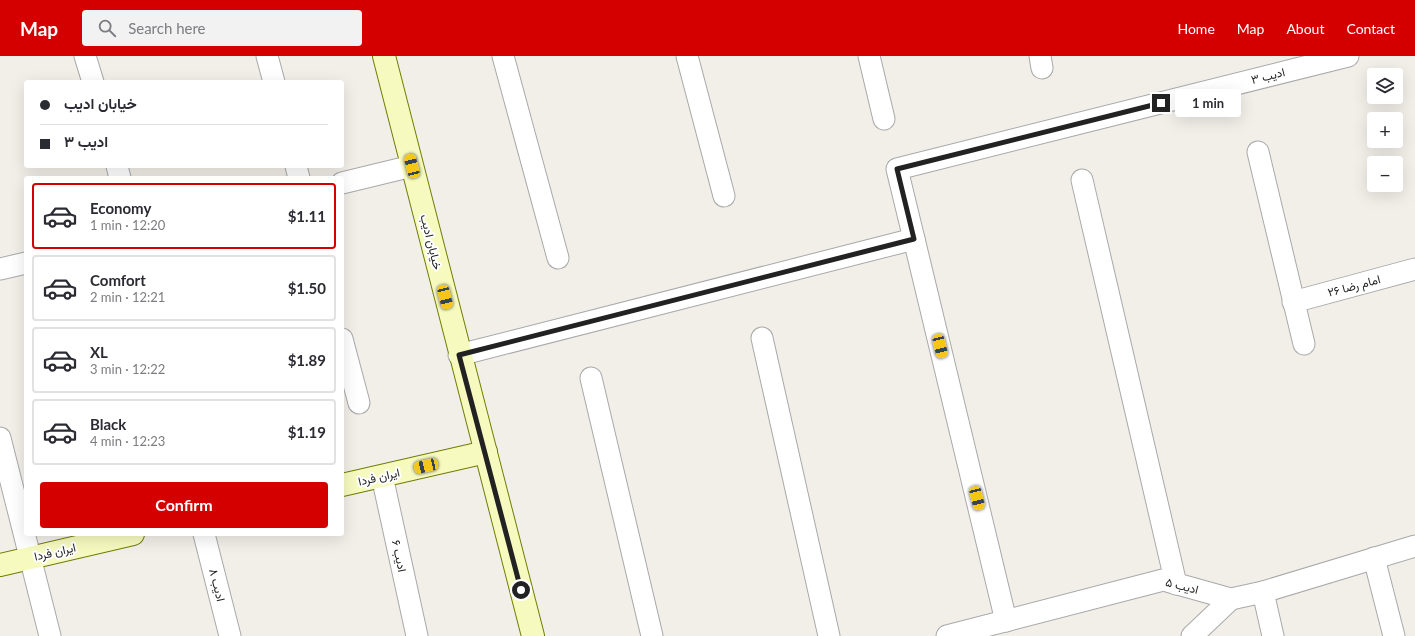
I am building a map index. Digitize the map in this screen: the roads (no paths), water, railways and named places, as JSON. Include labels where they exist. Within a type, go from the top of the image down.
[{"type":"street","points":[[85,56],[91,80]]},
{"type":"street","points":[[267,56],[273,80]]},
{"type":"street","name":"خیابان ادیب","points":[[384,56],[459,355],[486,452],[533,636]]},
{"type":"street","points":[[503,56],[558,258]]},
{"type":"street","points":[[687,56],[724,196]]},
{"type":"street","points":[[869,56],[884,119]]},
{"type":"street","name":"ادیب ۳","points":[[914,239],[897,169],[1348,56]]},
{"type":"street","points":[[1258,152],[1304,344]]},
{"type":"street","points":[[344,183],[412,166]]},
{"type":"street","points":[[1082,180],[1176,584]]},
{"type":"street","points":[[459,355],[914,239],[1006,621]]},
{"type":"street","points":[[0,270],[24,264]]},
{"type":"street","name":"امام رضا ۲۶","points":[[1293,302],[1415,269]]},
{"type":"street","points":[[762,338],[829,636]]},
{"type":"street","points":[[344,347],[359,403]]},
{"type":"street","points":[[591,378],[652,636]]},
{"type":"street","points":[[0,438],[24,531]]},
{"type":"street","name":"ایران فردا","points":[[344,485],[486,452]]},
{"type":"street","name":"ادیب ۶","points":[[382,476],[417,636]]},
{"type":"street","points":[[25,536],[50,636]]},
{"type":"street","name":"ایران فردا","points":[[0,565],[124,536]]},
{"type":"street","name":"ادیب ۸","points":[[205,536],[230,636]]},
{"type":"street","points":[[1192,636],[1231,600],[1263,592],[1415,546]]},
{"type":"street","points":[[1374,558],[1394,636]]},
{"type":"street","name":"ادیب ۵","points":[[947,636],[1163,580],[1231,600]]},
{"type":"street","points":[[1263,592],[1273,636]]}]
